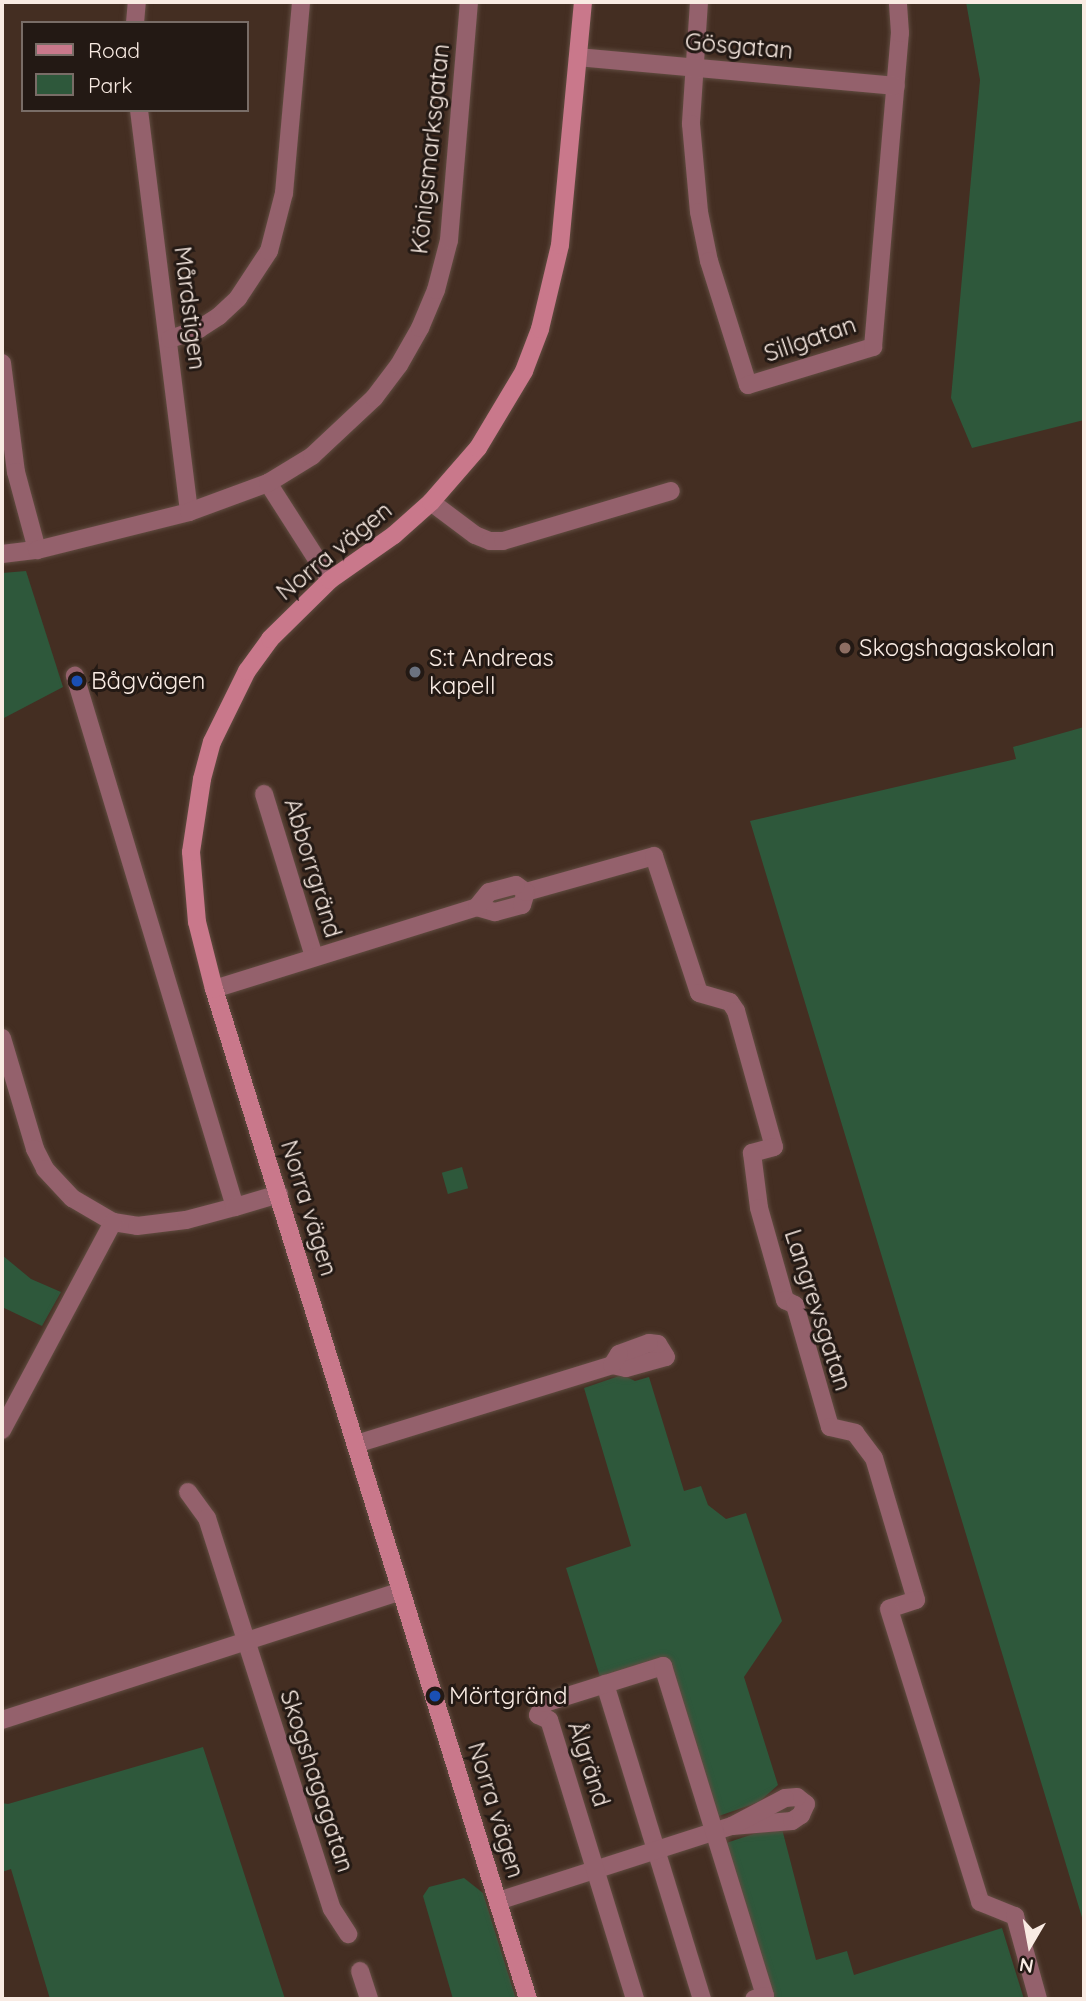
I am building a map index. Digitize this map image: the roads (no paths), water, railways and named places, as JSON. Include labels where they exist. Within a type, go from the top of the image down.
[{"type":"street","points":[[135,21],[137,2]]},
{"type":"street","points":[[170,339],[198,329],[219,316],[244,290],[269,251],[284,193],[301,2]]},
{"type":"street","name":"Königsmarksgatan","points":[[2,554],[37,550],[189,512],[268,483],[312,456],[345,429],[374,398],[399,365],[431,303],[449,240],[470,2]]},
{"type":"street","name":"Norra vägen","points":[[528,1999],[214,989],[197,922],[191,852],[202,779],[212,742],[247,671],[288,620],[330,580],[394,535],[431,502],[478,447],[502,412],[524,371],[540,329],[560,245],[583,2]]},
{"type":"street","points":[[693,66],[699,2]]},
{"type":"street","points":[[896,86],[898,2]]},
{"type":"street","name":"Gösgatan","points":[[578,57],[896,86]]},
{"type":"street","name":"Sillgatan","points":[[693,66],[692,137],[699,212],[709,261],[748,385],[873,347],[896,86]]},
{"type":"street","name":"Mårdstigen","points":[[139,112],[170,339],[189,512]]},
{"type":"street","points":[[2,363],[16,471],[37,550]]},
{"type":"street","points":[[268,483],[330,580]]},
{"type":"street","points":[[431,502],[475,535],[490,541],[503,541],[671,491]]},
{"type":"street","points":[[75,676],[235,1207]]},
{"type":"street","name":"Abborrgränd","points":[[264,794],[314,957]]},
{"type":"street","name":"Langrevsgatan","points":[[526,892],[654,856],[699,993],[730,1002],[736,1011],[774,1147],[752,1153],[759,1208],[785,1300],[795,1305],[830,1427],[855,1433],[874,1458],[916,1600],[889,1609],[980,1902],[1015,1916],[1038,1999]]},
{"type":"street","name":"Abborrgränd","points":[[214,989],[477,907],[495,912],[522,905],[526,892]]},
{"type":"street","points":[[2,1038],[35,1149],[45,1169],[72,1198],[113,1222],[158,1226],[279,1194]]},
{"type":"street","points":[[2,1430],[113,1222]]},
{"type":"street","points":[[356,1444],[612,1365]]},
{"type":"street","name":"Skogshagagatan","points":[[188,1492],[208,1518],[332,1909],[348,1934]]},
{"type":"street","points":[[2,1720],[401,1591]]},
{"type":"street","name":"Ålgränd","points":[[635,1999],[597,1868],[549,1720],[538,1715],[545,1703],[663,1666],[765,1996],[754,1999]]},
{"type":"street","name":"Ålgränd","points":[[605,1684],[702,1999]]},
{"type":"street","points":[[498,1901],[732,1826]]},
{"type":"street","points":[[360,1971],[369,1999]]},
{"type":"place","name":"Skogshagaskolan","points":[[845,648]]},
{"type":"place","name":"S:t Andreas kapell","points":[[415,672]]},
{"type":"place","name":"Bågvägen","points":[[77,681]]},
{"type":"place","name":"Mörtgränd","points":[[435,1696]]}]
